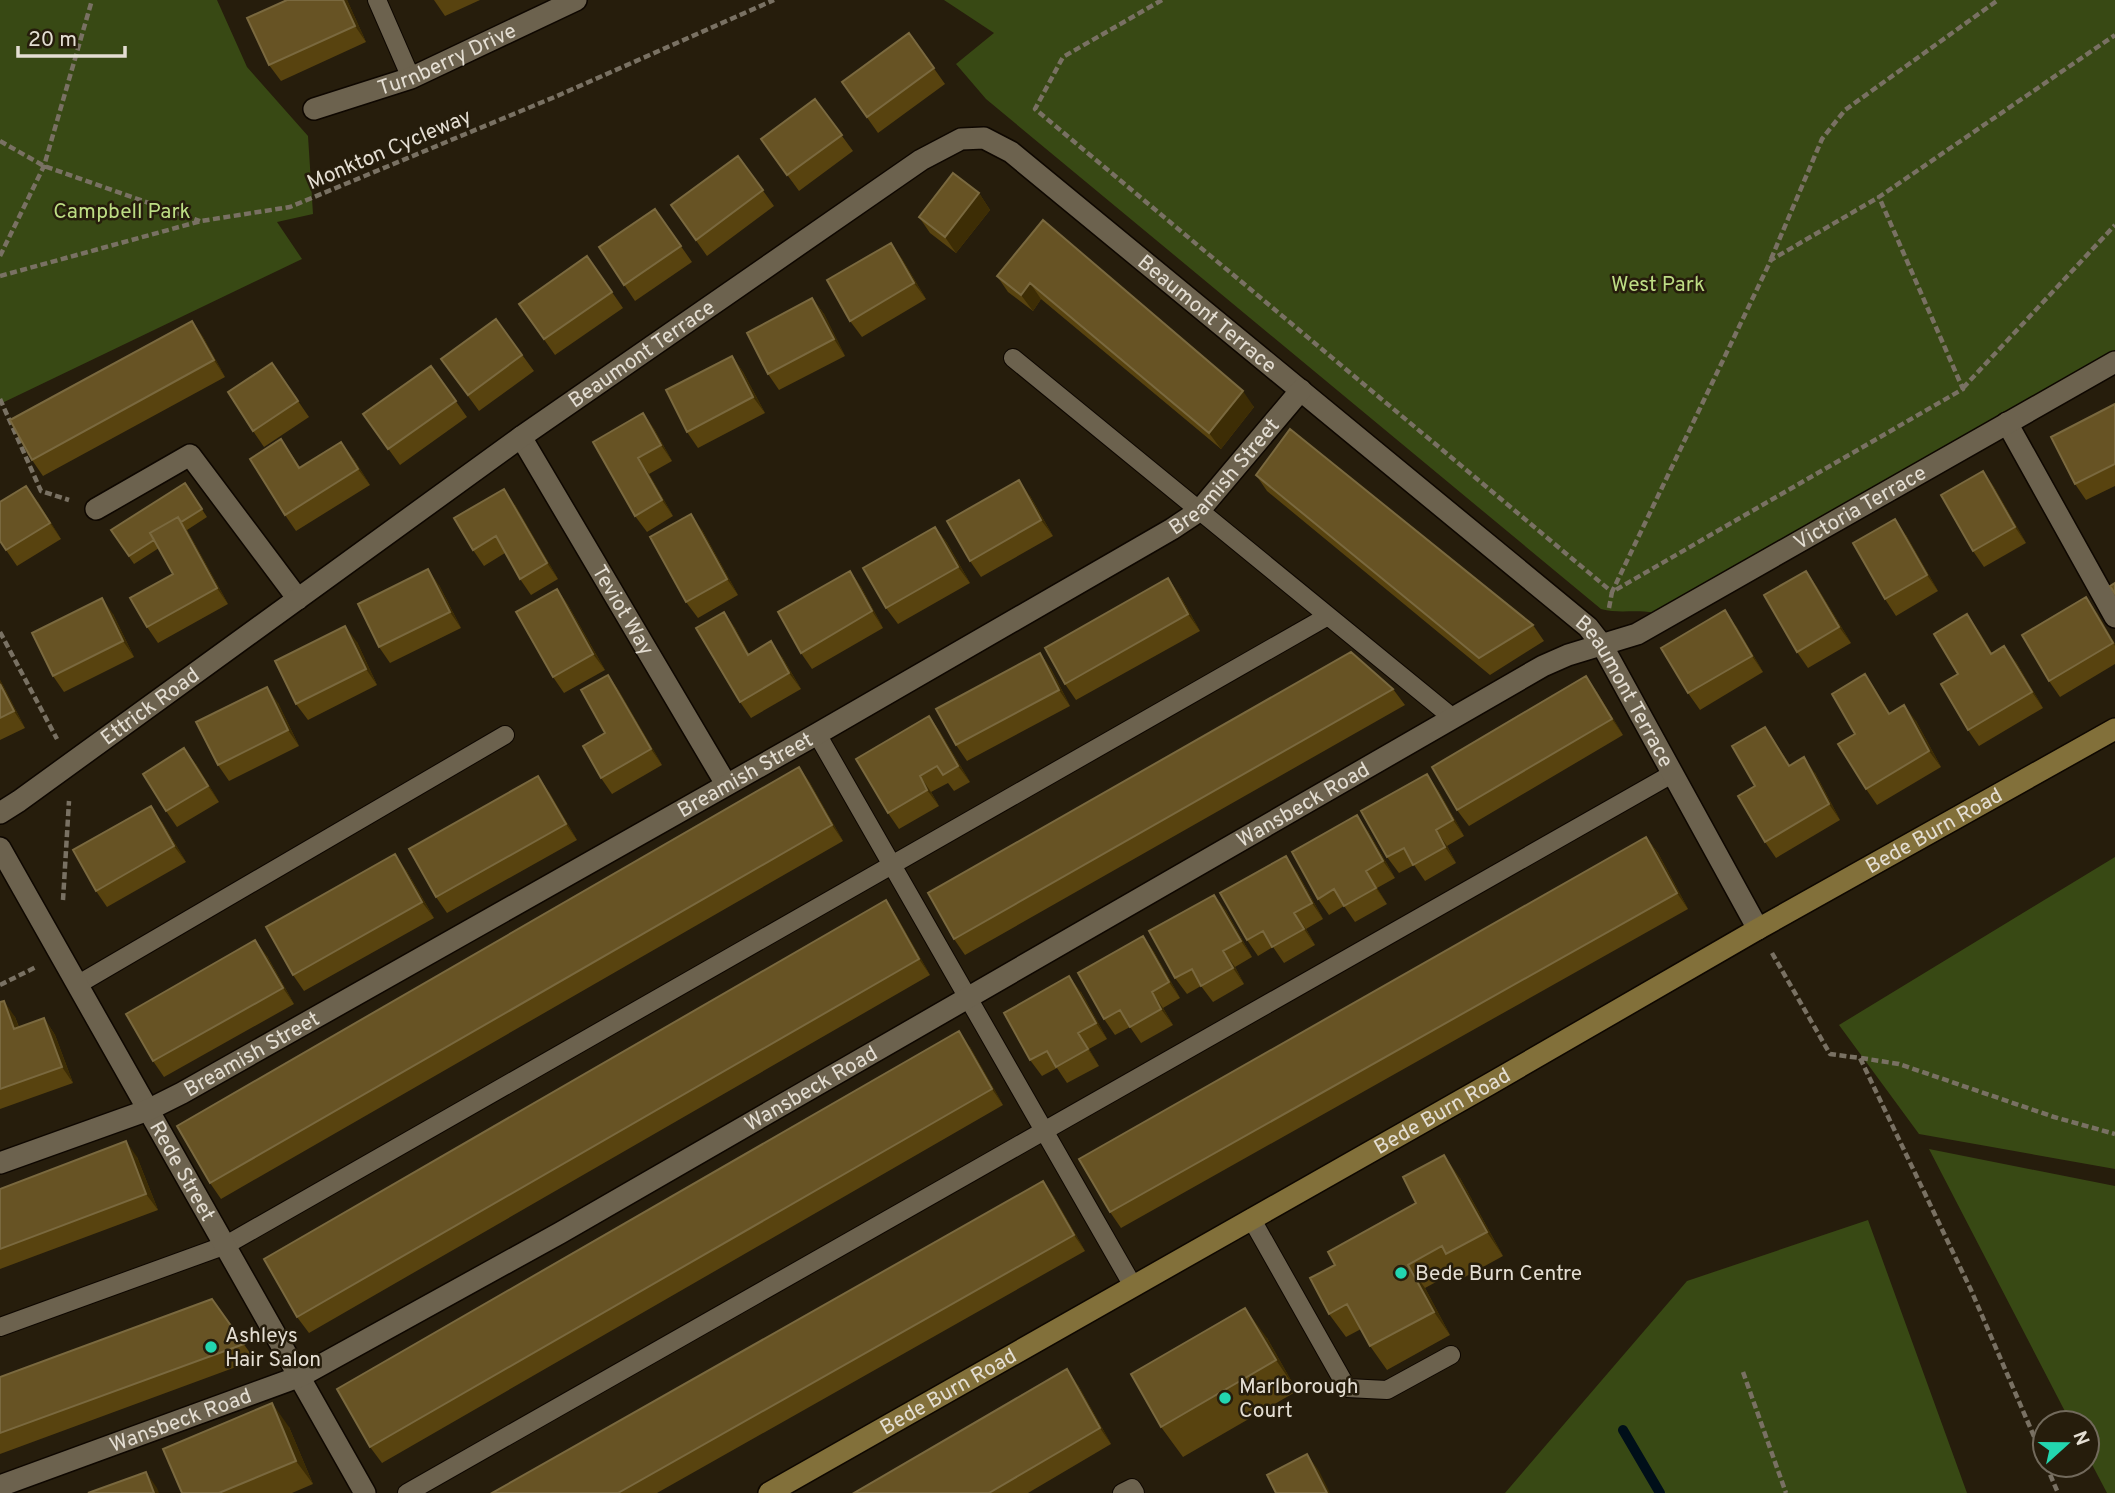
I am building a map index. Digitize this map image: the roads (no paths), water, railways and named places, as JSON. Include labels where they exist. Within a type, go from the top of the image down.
[{"type":"main road","name":"Bede Burn Road","points":[[769,1493],[1758,929],[2115,729]]},
{"type":"street","name":"Turnberry Drive","points":[[314,109],[411,78],[576,0]]},
{"type":"street","name":"Beaumont Terrace","points":[[521,437],[921,160],[961,139],[984,138],[1011,152],[1588,627],[1602,645],[1758,929]]},
{"type":"street","name":"Victoria Terrace","points":[[1602,645],[1637,634],[2115,362]]},
{"type":"street","name":"Breamish Street","points":[[0,1163],[148,1110],[228,1068],[1172,529],[1199,511],[1301,390]]},
{"type":"street","points":[[2007,423],[2115,617]]},
{"type":"street","name":"Ettrick Road","points":[[0,813],[521,437]]},
{"type":"street","name":"Teviot Way","points":[[521,437],[726,784]]},
{"type":"street","points":[[96,509],[190,455],[298,598]]},
{"type":"street","name":"Wansbeck Road","points":[[0,1486],[301,1376],[560,1233],[1543,666],[1567,655],[1602,645]]},
{"type":"street","name":"Rede Street","points":[[0,848],[365,1493]]},
{"type":"lane","points":[[377,0],[411,78]]},
{"type":"lane","points":[[1013,358],[1453,718]]},
{"type":"lane","points":[[0,1327],[226,1245],[1328,617]]},
{"type":"lane","points":[[817,734],[1132,1286]]},
{"type":"lane","points":[[78,985],[505,735]]},
{"type":"lane","points":[[407,1493],[1672,774]]},
{"type":"lane","points":[[1251,1218],[1347,1388],[1387,1390],[1451,1355]]},
{"type":"lane","points":[[1122,1493],[1132,1488],[1135,1493]]},
{"type":"waterway","points":[[1623,1430],[1660,1493]]},
{"type":"place","name":"Bede Burn Centre","points":[[1401,1273]]},
{"type":"place","name":"Ashleys Hair Salon","points":[[211,1347]]},
{"type":"place","name":"Marlborough Court","points":[[1225,1398]]},
{"type":"park label","name":"Campbell Park","points":[[122,211]]},
{"type":"park label","name":"West Park","points":[[1658,284]]}]
